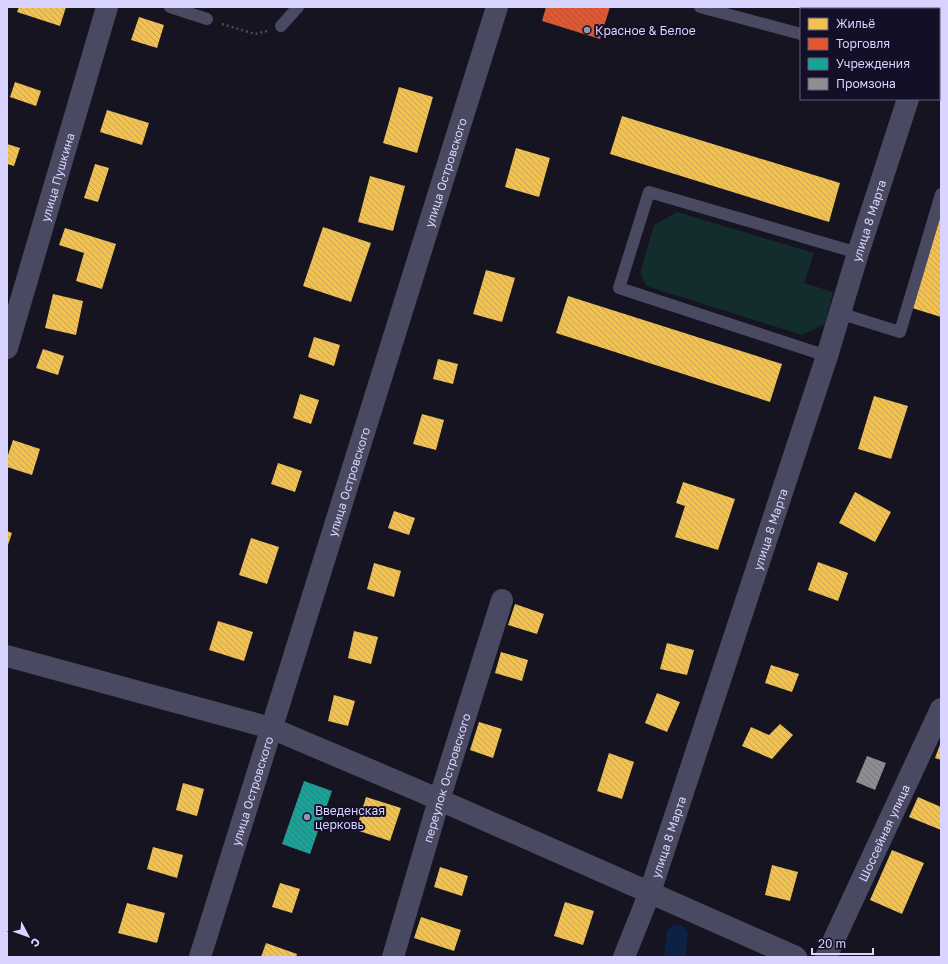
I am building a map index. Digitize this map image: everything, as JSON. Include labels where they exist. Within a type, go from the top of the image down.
[{"type":"street","name":"улица Пушкина","points":[[7,348],[107,7]]},
{"type":"street","name":"улица Островского","points":[[200,957],[498,7]]},
{"type":"street","name":"улица 8 Марта","points":[[624,957],[650,892],[827,356],[839,313],[908,100]]},
{"type":"street","name":"переулок Островского","points":[[393,957],[439,800],[502,600]]},
{"type":"street","points":[[7,656],[272,728],[796,957]]},
{"type":"street","name":"Шоссейная улица","points":[[826,957],[941,709]]},
{"type":"lane","points":[[170,7],[207,19]]},
{"type":"lane","points":[[281,26],[298,7]]},
{"type":"lane","points":[[700,7],[800,34]]},
{"type":"lane","points":[[827,356],[619,288],[649,192],[858,253]]},
{"type":"lane","points":[[839,313],[900,332],[941,194]]},
{"type":"path","points":[[207,19],[255,34],[281,26]]},
{"type":"green space","points":[[677,212],[814,253],[804,283],[833,292],[825,324],[802,335],[646,286],[640,273],[654,225]]},
{"type":"building: Жильё","points":[[19,7],[66,7],[60,26],[17,12]]},
{"type":"building: Жильё","points":[[815,7],[899,7],[898,8]]},
{"type":"building: Жильё","points":[[139,17],[164,25],[157,48],[131,40]]},
{"type":"building: Жильё","points":[[15,82],[41,91],[36,106],[10,97]]},
{"type":"building: Жильё","points":[[399,87],[433,97],[417,153],[383,143]]},
{"type":"building: Жильё","points":[[107,110],[149,123],[142,145],[100,132]]},
{"type":"building: Жильё","points":[[622,116],[840,183],[829,222],[610,154]]},
{"type":"building: Жильё","points":[[7,144],[20,148],[14,166],[7,164]]},
{"type":"building: Жильё","points":[[516,148],[550,158],[539,197],[505,187]]},
{"type":"building: Жильё","points":[[95,164],[109,168],[98,202],[84,198]]},
{"type":"building: Жильё","points":[[370,176],[405,186],[393,231],[358,222]]},
{"type":"building: Жильё","points":[[941,214],[941,317],[912,308]]},
{"type":"building: Жильё","points":[[323,227],[371,243],[351,302],[303,286]]},
{"type":"building: Жильё","points":[[65,228],[116,244],[102,289],[76,281],[84,253],[59,245]]},
{"type":"building: Жильё","points":[[486,270],[515,278],[502,322],[473,314]]},
{"type":"building: Жильё","points":[[53,294],[83,301],[76,335],[45,328]]},
{"type":"building: Жильё","points":[[568,296],[782,364],[770,402],[556,333]]},
{"type":"building: Жильё","points":[[314,337],[340,345],[334,366],[308,357]]},
{"type":"building: Жильё","points":[[43,349],[64,356],[58,375],[36,368]]},
{"type":"building: Жильё","points":[[438,359],[458,364],[453,384],[433,379]]},
{"type":"building: Жильё","points":[[300,394],[319,400],[311,424],[293,418]]},
{"type":"building: Жильё","points":[[874,396],[908,406],[891,459],[858,449]]},
{"type":"building: Жильё","points":[[422,414],[444,420],[436,450],[413,444]]},
{"type":"building: Жильё","points":[[13,440],[40,449],[32,475],[7,467],[7,458]]},
{"type":"building: Жильё","points":[[278,463],[302,471],[295,492],[271,484]]},
{"type":"building: Жильё","points":[[683,482],[735,499],[718,550],[675,537],[685,506],[676,503]]},
{"type":"building: Жильё","points":[[855,492],[891,512],[875,542],[839,523]]},
{"type":"building: Жильё","points":[[394,511],[415,518],[409,535],[388,528]]},
{"type":"building: Жильё","points":[[7,531],[12,533],[7,548]]},
{"type":"building: Жильё","points":[[251,538],[279,547],[267,584],[239,575]]},
{"type":"building: Жильё","points":[[818,562],[848,573],[838,601],[808,590]]},
{"type":"building: Жильё","points":[[374,563],[401,571],[394,597],[367,589]]},
{"type":"building: Жильё","points":[[515,604],[544,614],[537,634],[508,625]]},
{"type":"building: Жильё","points":[[218,621],[253,632],[244,661],[209,650]]},
{"type":"building: Жильё","points":[[354,631],[378,637],[371,664],[348,658]]},
{"type":"building: Жильё","points":[[667,643],[694,650],[687,675],[660,669]]},
{"type":"building: Жильё","points":[[501,652],[528,660],[522,681],[495,673]]},
{"type":"building: Жильё","points":[[771,665],[799,674],[792,692],[765,683]]},
{"type":"building: Жильё","points":[[657,693],[680,702],[667,732],[645,723]]},
{"type":"building: Жильё","points":[[334,695],[355,701],[348,726],[328,721]]},
{"type":"building: Жильё","points":[[479,722],[502,729],[493,758],[470,750]]},
{"type":"building: Жильё","points":[[780,724],[793,735],[772,759],[742,746],[751,727],[769,735]]},
{"type":"building: Жильё","points":[[941,742],[941,760],[935,758]]},
{"type":"building: Жильё","points":[[609,753],[634,762],[622,799],[597,791]]},
{"type":"building: Жильё","points":[[183,783],[204,789],[197,816],[176,810]]},
{"type":"building: Жильё","points":[[366,797],[401,808],[390,841],[356,830]]},
{"type":"building: Жильё","points":[[918,797],[941,807],[941,830],[909,817]]},
{"type":"building: Жильё","points":[[153,847],[183,855],[177,878],[147,869]]},
{"type":"building: Жильё","points":[[892,850],[924,863],[902,914],[870,900]]},
{"type":"building: Жильё","points":[[772,865],[798,872],[790,901],[765,895]]},
{"type":"building: Жильё","points":[[440,867],[468,876],[462,896],[434,887]]},
{"type":"building: Жильё","points":[[280,883],[300,889],[292,913],[272,907]]},
{"type":"building: Жильё","points":[[565,902],[594,911],[583,945],[554,936]]},
{"type":"building: Жильё","points":[[127,903],[165,913],[157,943],[118,933]]},
{"type":"building: Жильё","points":[[421,917],[461,930],[454,951],[414,938]]},
{"type":"building: Жильё","points":[[266,943],[297,954],[296,957],[261,957]]},
{"type":"building: Торговля","name":"Красное & Белое","points":[[546,7],[610,7],[600,39],[542,21]]},
{"type":"building: Учреждения","name":"Введенская церковь","points":[[304,781],[332,791],[310,854],[282,844]]},
{"type":"building: Промзона","points":[[867,756],[886,763],[875,790],[856,782]]},
{"type":"waterway","points":[[675,957],[677,935]]},
{"type":"place","name":"Красное & Белое","points":[[587,30]]},
{"type":"place","name":"Введенская церковь","points":[[307,817]]}]
